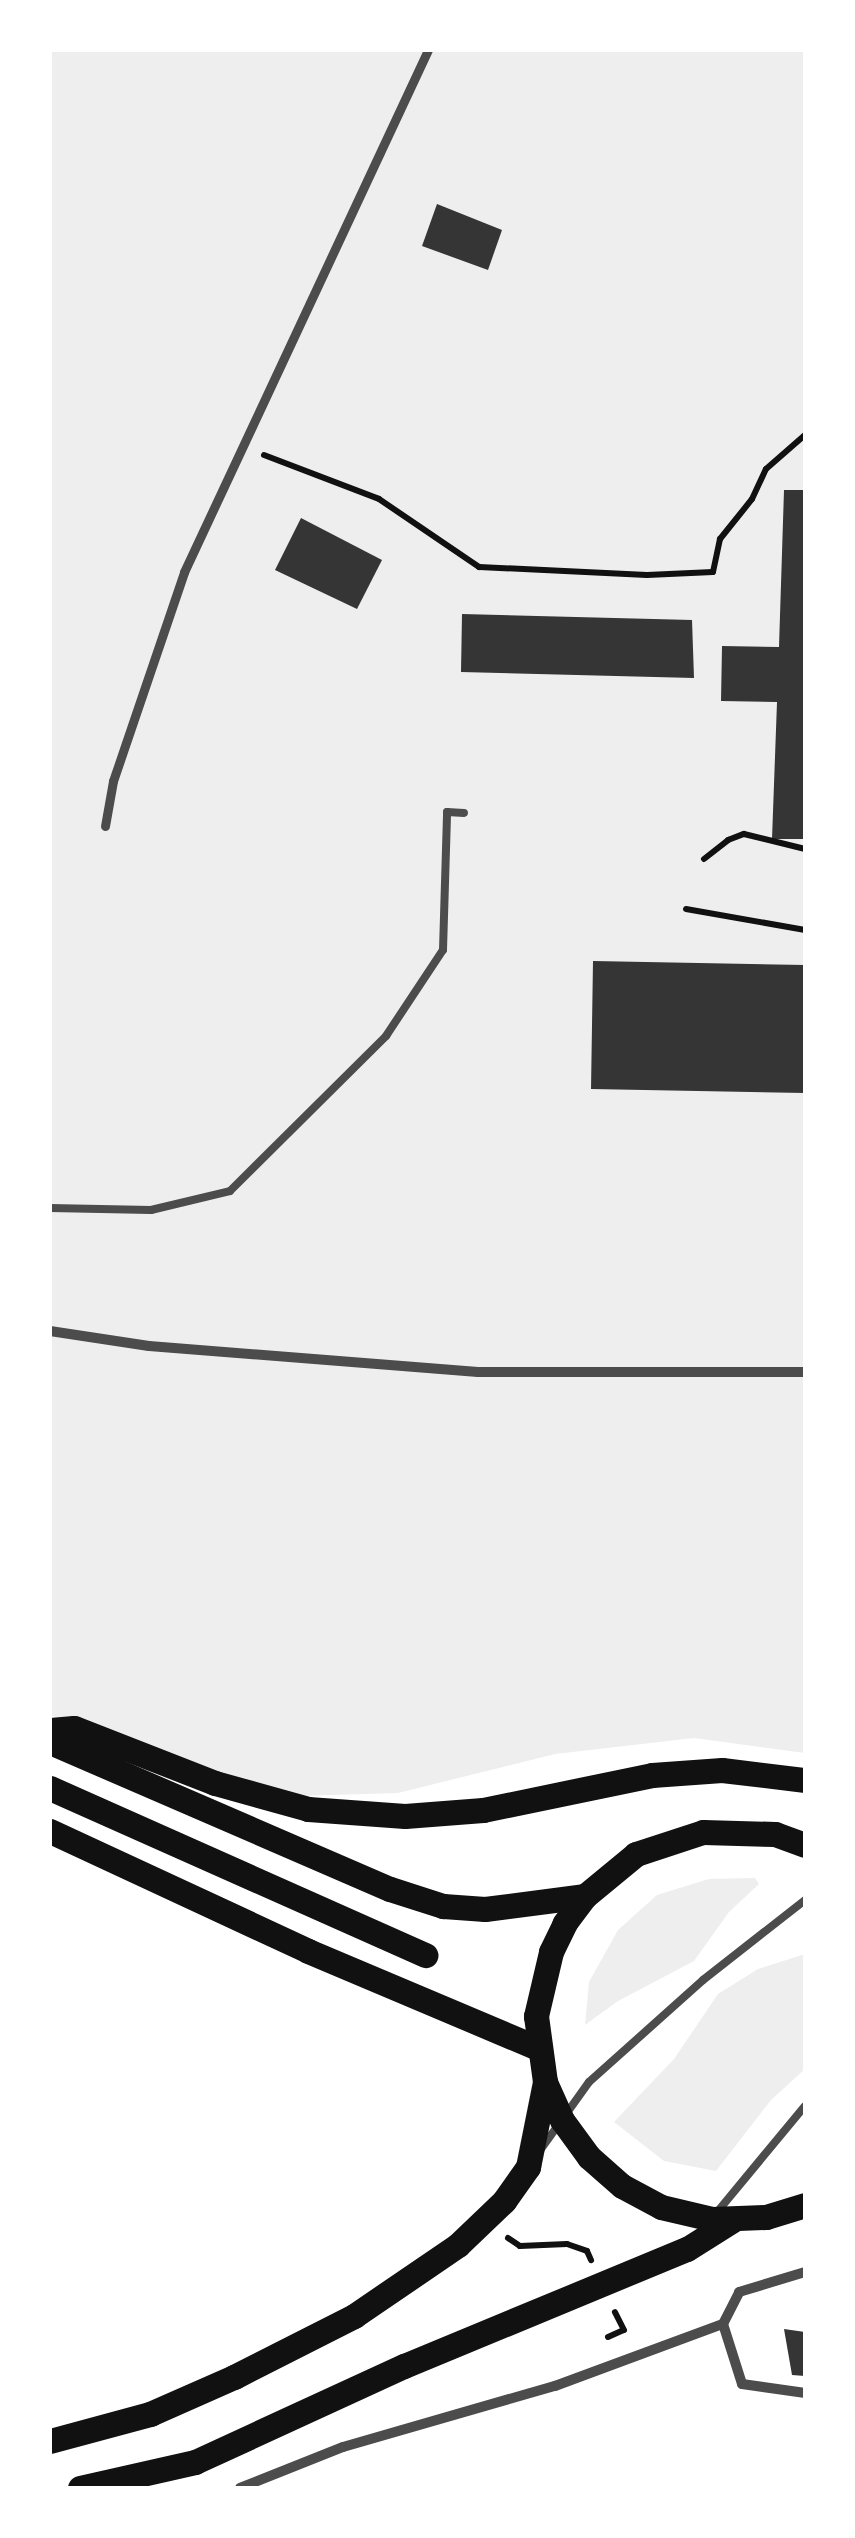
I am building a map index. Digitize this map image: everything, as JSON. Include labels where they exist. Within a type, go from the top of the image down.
[{"type":"main road","points":[[50,1730],[74,1728],[215,1784],[308,1809],[405,1816],[482,1810],[652,1775],[722,1770],[805,1780]]},
{"type":"main road","points":[[50,1742],[390,1889],[443,1906],[485,1909],[585,1896]]},
{"type":"main road","points":[[50,1788],[425,1955]]},
{"type":"main road","points":[[50,1831],[308,1951],[538,2048]]},
{"type":"main road","points":[[805,1844],[775,1834],[703,1832],[636,1854],[585,1896],[558,1938],[541,1984],[538,2048],[545,2082],[562,2120],[589,2158],[622,2186],[661,2206],[722,2219],[766,2217],[805,2205]]},
{"type":"main road","points":[[50,2442],[150,2414],[354,2316],[458,2246],[504,2202],[528,2167],[545,2082]]},
{"type":"main road","points":[[80,2488],[195,2462],[404,2366],[687,2249],[722,2219]]},
{"type":"street","points":[[105,826],[113,781],[184,572],[428,50]]},
{"type":"street","points":[[50,1331],[206,1351],[478,1372],[805,1372]]},
{"type":"street","points":[[240,2488],[343,2447],[555,2386],[723,2324],[739,2292],[805,2272]]},
{"type":"street","points":[[723,2324],[742,2384],[805,2393]]},
{"type":"lane","points":[[50,1208],[152,1210],[230,1191],[386,1036],[442,950],[447,812],[464,814]]},
{"type":"lane","points":[[528,2167],[589,2082],[703,1980],[805,1900]]},
{"type":"lane","points":[[722,2219],[805,2106]]},
{"type":"path","points":[[242,448],[379,499],[479,568],[647,575],[713,572],[720,539],[752,499],[766,469],[805,435]]},
{"type":"path","points":[[704,859],[728,840],[744,834],[805,848]]},
{"type":"path","points":[[686,909],[805,930]]},
{"type":"path","points":[[509,2238],[520,2246],[567,2244],[587,2250]]},
{"type":"shaded area","points":[[50,50],[805,50],[805,1753],[694,1738],[555,1754],[398,1793],[264,1797],[50,1715]]},
{"type":"shaded area","points":[[755,1878],[759,1884],[729,1912],[694,1961],[618,2001],[585,2025],[589,1982],[618,1930],[657,1895],[709,1879]]},
{"type":"shaded area","points":[[805,1954],[805,2069],[771,2100],[716,2171],[664,2161],[614,2122],[674,2059],[718,1994],[758,1969]]},
{"type":"building","points":[[437,204],[502,230],[488,270],[422,246]]},
{"type":"building","points":[[784,490],[805,490],[805,839],[772,839],[777,702],[721,701],[722,646],[779,647]]},
{"type":"building","points":[[301,518],[382,560],[357,609],[275,570]]},
{"type":"building","points":[[462,614],[692,620],[694,678],[461,672]]},
{"type":"building","points":[[593,961],[805,965],[805,1093],[591,1089]]},
{"type":"building","points":[[784,2329],[805,2332],[805,2376],[792,2375]]}]
